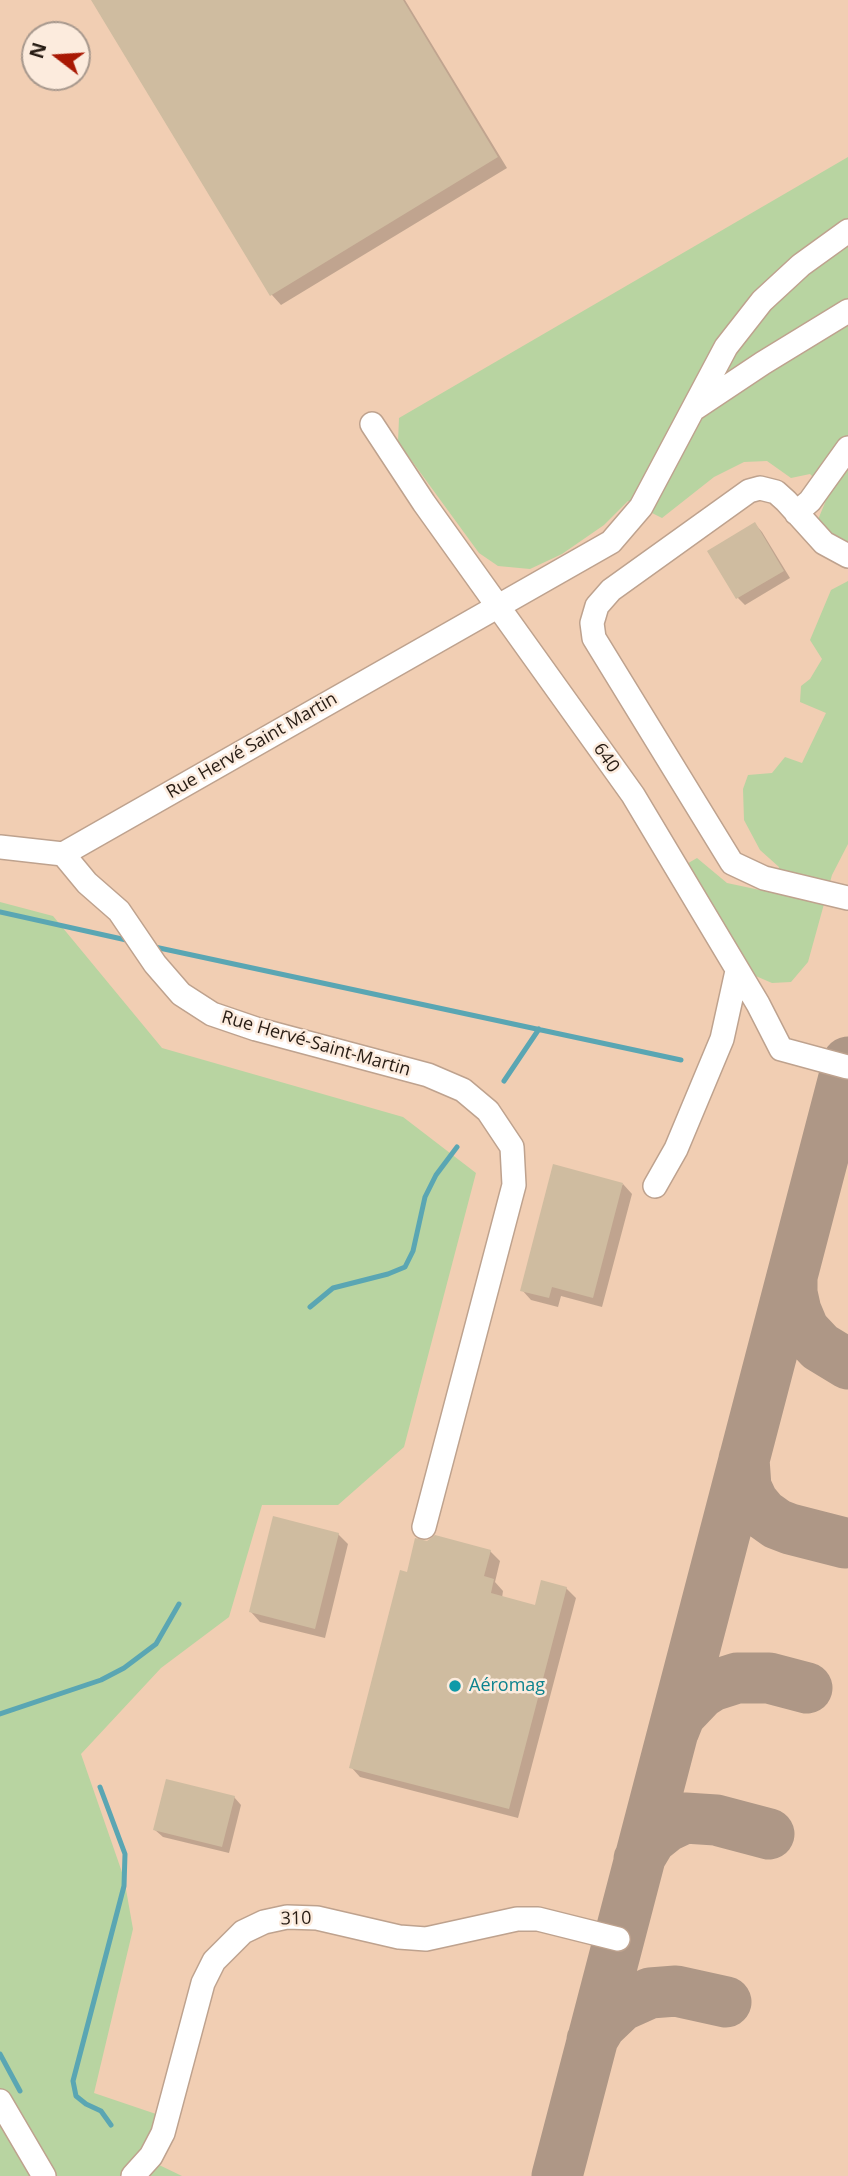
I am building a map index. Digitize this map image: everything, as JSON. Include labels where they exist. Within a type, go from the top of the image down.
[{"type":"lane","name":"Rue Hervé Saint Martin","points":[[63,854],[611,542],[641,506],[726,347],[762,302],[801,265],[848,231]]},
{"type":"lane","points":[[691,411],[848,311]]},
{"type":"lane","name":"640","points":[[372,424],[424,503],[633,795],[758,1003],[781,1049],[847,1067]]},
{"type":"lane","points":[[796,513],[810,501],[848,448]]},
{"type":"lane","points":[[842,897],[764,878],[732,863],[594,638],[592,623],[597,606],[611,590],[749,491],[760,488],[775,492],[824,543],[848,556]]},
{"type":"lane","points":[[0,848],[63,854]]},
{"type":"lane","name":"Rue Hervé-Saint-Martin","points":[[63,854],[87,883],[119,911],[155,964],[181,995],[212,1014],[256,1029],[428,1075],[463,1090],[488,1111],[512,1147],[514,1185],[505,1224],[424,1527]]},
{"type":"lane","points":[[655,1186],[676,1149],[722,1039],[737,971]]},
{"type":"lane","name":"310","points":[[132,2176],[151,2156],[163,2133],[203,1983],[214,1961],[243,1932],[264,1922],[287,1917],[317,1918],[399,1937],[426,1938],[517,1919],[538,1919],[618,1939]]},
{"type":"lane","points":[[0,2101],[44,2176]]},
{"type":"shaded area","points":[[0,0],[848,0],[848,2176],[0,2176]]},
{"type":"green space","points":[[848,157],[848,545],[817,522],[829,493],[810,474],[791,478],[767,461],[744,462],[714,477],[662,518],[628,501],[604,525],[562,554],[530,569],[498,566],[479,553],[398,442],[399,418]]},
{"type":"green space","points":[[848,581],[848,844],[832,875],[808,962],[791,982],[772,983],[751,974],[685,865],[697,858],[727,883],[774,893],[779,867],[760,850],[744,820],[743,789],[748,775],[772,773],[785,757],[802,763],[826,713],[800,702],[801,686],[810,679],[822,659],[810,640],[831,590]]},
{"type":"green space","points":[[0,902],[53,916],[162,1048],[403,1117],[476,1173],[404,1447],[338,1505],[262,1505],[229,1617],[161,1668],[81,1754],[124,1878],[133,1929],[94,2093],[156,2114],[143,2154],[182,2176],[0,2176]]},
{"type":"building","points":[[91,0],[403,0],[498,157],[270,296]]},
{"type":"building","points":[[755,522],[784,571],[736,599],[707,551]]},
{"type":"building","points":[[553,1164],[623,1183],[593,1298],[552,1287],[549,1298],[520,1291]]},
{"type":"building","points":[[273,1516],[339,1533],[315,1629],[249,1612]]},
{"type":"building","name":"Aéromag","points":[[435,1535],[491,1550],[484,1576],[494,1579],[491,1593],[535,1605],[541,1580],[567,1587],[509,1809],[349,1768],[400,1570],[407,1572],[415,1538],[427,1541]]},
{"type":"building","points":[[166,1779],[235,1796],[222,1847],[153,1830]]},
{"type":"waterway","points":[[0,912],[131,941]]},
{"type":"waterway","points":[[150,946],[681,1060]]},
{"type":"waterway","points":[[504,1081],[539,1029]]},
{"type":"waterway","points":[[310,1307],[333,1288],[405,1267],[413,1251],[425,1197],[436,1175],[457,1147]]},
{"type":"waterway","points":[[0,1714],[101,1680],[124,1668],[156,1644],[179,1604]]},
{"type":"waterway","points":[[100,1787],[125,1854],[124,1886],[73,2081],[76,2096],[101,2111],[111,2125]]},
{"type":"waterway","points":[[0,2054],[20,2091]]},
{"type":"taxiway","points":[[557,2176],[848,1062]]},
{"type":"taxiway","points":[[792,1276],[792,1293],[804,1330],[820,1347],[848,1364]]},
{"type":"taxiway","points":[[744,1459],[746,1487],[763,1514],[790,1529],[845,1543]]},
{"type":"taxiway","points":[[674,1730],[680,1715],[701,1693],[712,1686],[737,1678],[769,1678],[807,1688]]},
{"type":"taxiway","points":[[639,1859],[651,1839],[666,1827],[685,1818],[716,1820],[769,1834]]},
{"type":"taxiway","points":[[592,2040],[601,2025],[621,2006],[650,1993],[676,1991],[726,2002]]},
{"type":"place","name":"Aéromag","points":[[455,1686]]}]
